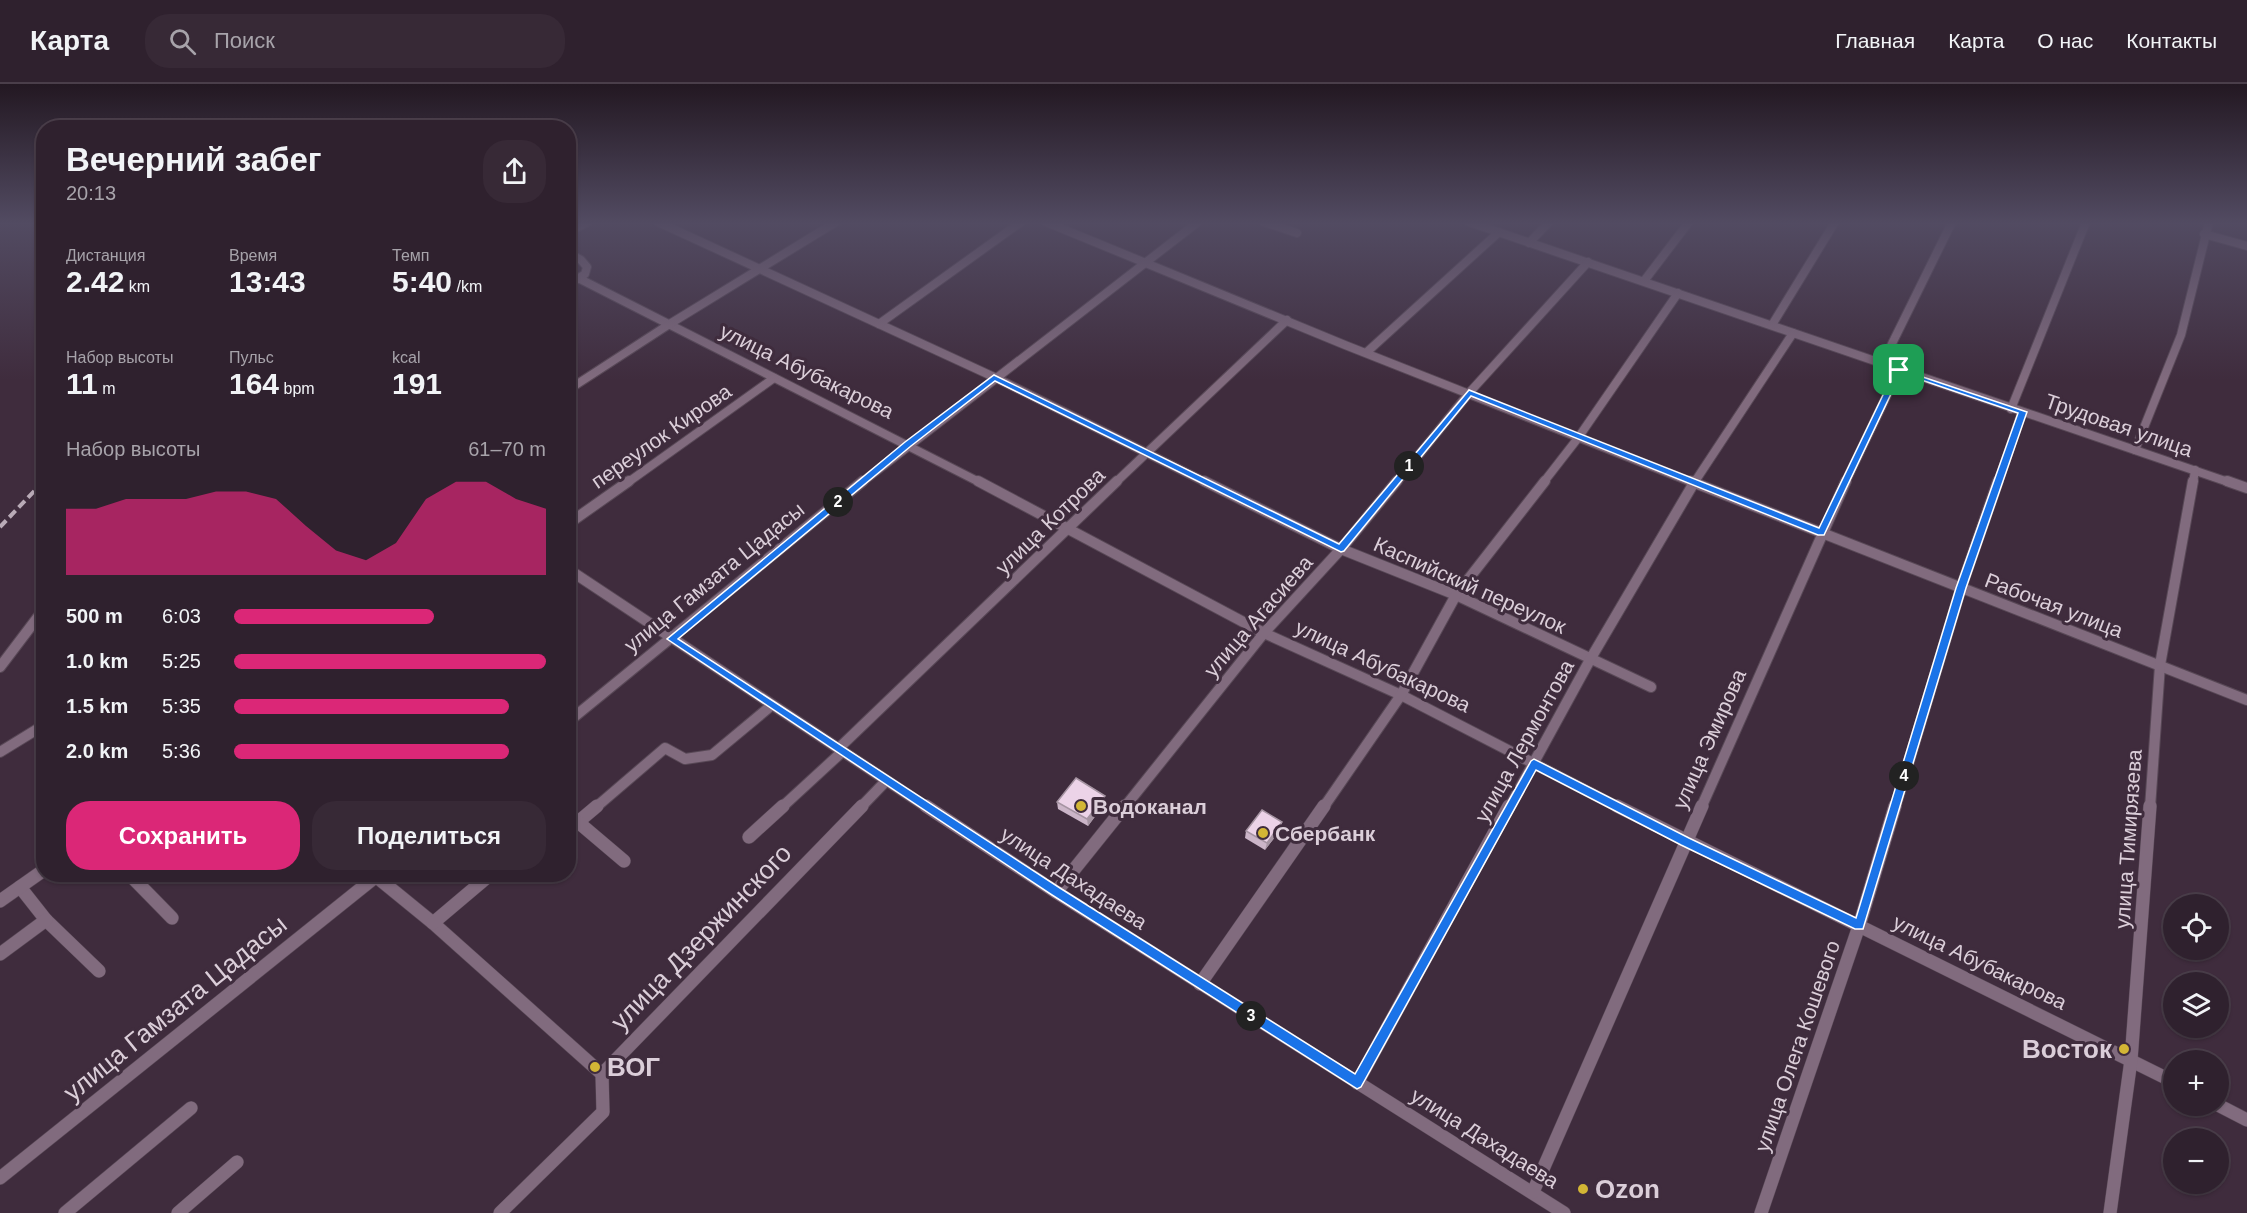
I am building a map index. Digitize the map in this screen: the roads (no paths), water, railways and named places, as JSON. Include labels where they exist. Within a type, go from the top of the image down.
[{"type":"street","points":[[576,281],[584,275]]},
{"type":"street","points":[[576,385],[750,275]]},
{"type":"street","name":"Каспийский переулок","points":[[775,275],[994,377],[1341,549],[1456,595],[1651,687]]},
{"type":"street","points":[[879,324],[948,275]]},
{"type":"street","name":"улица Гамзата Цадасы","points":[[576,716],[908,444],[1129,275]]},
{"type":"street","name":"Рабочая улица","points":[[1173,275],[1578,438],[1695,481],[1821,533],[2247,700]]},
{"type":"street","points":[[1367,352],[1452,275]]},
{"type":"street","name":"улица Агасиева","points":[[1056,892],[1264,633],[1341,549],[1469,393],[1576,275]]},
{"type":"street","name":"Трудовая улица","points":[[1625,275],[2247,488]]},
{"type":"street","points":[[1644,281],[1649,275]]},
{"type":"street","points":[[1772,325],[1803,275]]},
{"type":"street","points":[[1882,364],[1926,275]]},
{"type":"street","name":"улица Олега Кошевого","points":[[1761,1213],[1859,926],[2017,410],[2067,275]]},
{"type":"street","points":[[2135,450],[2181,335],[2195,275]]},
{"type":"street","name":"улица Абубакарова","points":[[580,279],[908,444],[1264,633],[1401,695],[1685,842],[2163,1076]]},
{"type":"street","points":[[1200,984],[1401,695],[1456,595],[1578,438],[1678,293]]},
{"type":"street","name":"улица Котрова","points":[[749,837],[1146,452],[1287,320]]},
{"type":"street","name":"улица Лермонтова","points":[[1357,1083],[1591,658],[1695,481],[1793,333]]},
{"type":"street","name":"улица Эмирова","points":[[1533,1192],[1821,533],[1899,370]]},
{"type":"street","name":"переулок Кирова","points":[[576,518],[774,378]]},
{"type":"street","name":"улица Тимирязева","points":[[2110,1213],[2131,1060],[2160,665],[2195,470]]},
{"type":"street","name":"улица Дахадаева","points":[[576,574],[1056,892],[1533,1192],[1555,1211]]},
{"type":"street","points":[[0,667],[36,620]]},
{"type":"street","points":[[576,816],[665,748],[686,759],[712,756],[772,705]]},
{"type":"street","points":[[0,752],[36,729]]},
{"type":"street","name":"улица Дзержинского","points":[[602,1074],[886,781]]},
{"type":"street","points":[[576,821],[624,861]]},
{"type":"street","points":[[0,901],[36,876]]},
{"type":"street","points":[[137,882],[172,918]]},
{"type":"street","name":"улица Гамзата Цадасы","points":[[0,1178],[367,882]]},
{"type":"street","points":[[384,882],[602,1074],[603,1112],[500,1213]]},
{"type":"street","points":[[433,923],[482,882]]},
{"type":"street","points":[[20,887],[46,920],[99,970]]},
{"type":"street","points":[[0,954],[46,920]]},
{"type":"street","points":[[65,1213],[191,1108]]},
{"type":"street","points":[[2229,1111],[2247,1120]]},
{"type":"street","points":[[178,1213],[237,1162]]},
{"type":"railway","points":[[0,527],[36,489]]},
{"type":"place","name":"Водоканал","points":[[1081,806]]},
{"type":"place","name":"Сбербанк","points":[[1263,833]]},
{"type":"place","name":"Восток","points":[[2124,1049]]},
{"type":"place","name":"ВОГ","points":[[595,1067]]},
{"type":"place","name":"Ozon","points":[[1583,1189]]}]
